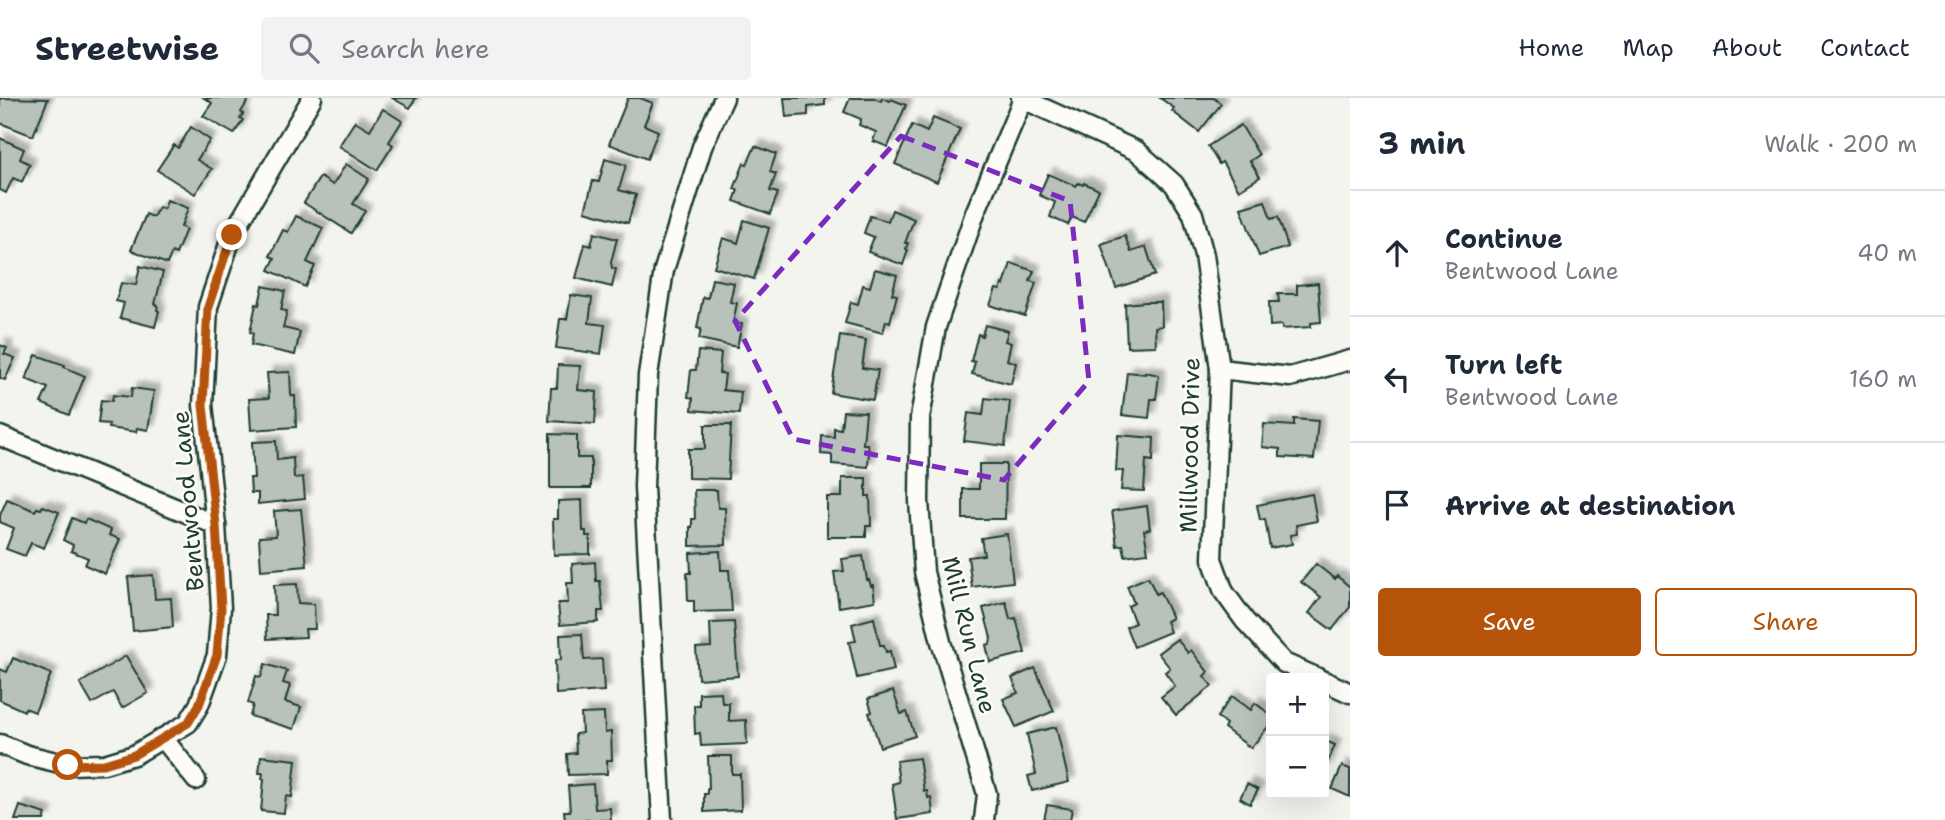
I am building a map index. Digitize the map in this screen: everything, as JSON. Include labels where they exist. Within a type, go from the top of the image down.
[{"type":"street","name":"Bentwood Lane","points":[[0,744],[27,755],[68,765],[104,764],[134,755],[188,723],[199,705],[217,655],[221,608],[216,525],[203,405],[208,307],[232,235],[312,98]]},
{"type":"street","points":[[662,820],[644,486],[648,375],[664,270],[702,147],[724,98]]},
{"type":"street","name":"Millwood Drive","points":[[1022,99],[1137,151],[1174,184],[1193,214],[1205,256],[1220,369],[1212,559],[1224,592],[1245,621],[1284,663],[1307,673]]},
{"type":"street","name":"Mill Run Lane","points":[[984,820],[987,794],[941,642],[924,572],[919,501],[920,418],[936,327],[975,213],[1022,99]]},
{"type":"street","points":[[1220,369],[1290,377],[1350,360]]},
{"type":"street","points":[[0,436],[216,525]]},
{"type":"street","points":[[1329,683],[1350,693]]},
{"type":"street","points":[[163,738],[196,780]]},
{"type":"highlighted area","points":[[901,136],[1070,201],[1089,381],[1004,480],[793,439],[735,321]]},
{"type":"building","points":[[0,98],[48,99],[33,136],[0,123]]},
{"type":"building","points":[[204,98],[250,98],[241,112],[243,114],[240,118],[243,120],[234,134],[203,116],[212,103]]},
{"type":"building","points":[[392,98],[416,98],[410,108]]},
{"type":"building","points":[[628,98],[640,98],[653,103],[644,125],[658,131],[647,159],[609,144]]},
{"type":"building","points":[[784,98],[825,98],[825,105],[808,107],[808,115],[786,117]]},
{"type":"building","points":[[850,98],[874,98],[881,101],[882,98],[891,99],[906,105],[888,147],[873,141],[876,132],[859,125],[861,119],[844,112]]},
{"type":"building","points":[[1160,98],[1214,98],[1221,104],[1199,132]]},
{"type":"building","points":[[383,109],[402,121],[389,142],[393,145],[377,170],[339,146],[355,121],[370,130]]},
{"type":"building","points":[[933,118],[960,129],[937,182],[895,164],[912,125],[927,132]]},
{"type":"building","points":[[1241,125],[1259,155],[1250,161],[1260,177],[1239,190],[1222,162],[1219,164],[1208,146]]},
{"type":"building","points":[[191,127],[210,140],[197,160],[212,169],[195,194],[157,170],[174,145],[178,148]]},
{"type":"building","points":[[0,138],[24,149],[20,159],[30,164],[22,182],[13,178],[6,193],[0,190]]},
{"type":"building","points":[[755,146],[776,154],[770,172],[776,174],[770,191],[778,193],[770,214],[734,201],[738,190],[734,189],[744,163],[747,165]]},
{"type":"building","points":[[605,159],[626,165],[619,190],[636,195],[628,223],[585,211],[593,181],[599,182]]},
{"type":"building","points":[[346,164],[369,179],[353,204],[365,211],[351,233],[304,203],[320,177],[333,185]]},
{"type":"building","points":[[1048,174],[1076,186],[1078,183],[1084,183],[1099,190],[1084,222],[1072,217],[1068,225],[1050,217],[1055,202],[1039,195]]},
{"type":"building","points":[[167,200],[188,208],[181,227],[186,229],[176,254],[172,252],[167,264],[131,250],[146,214],[153,217],[159,207],[164,209]]},
{"type":"building","points":[[1265,201],[1271,219],[1278,217],[1288,247],[1259,256],[1241,208]]},
{"type":"building","points":[[892,210],[914,219],[905,243],[908,243],[908,250],[903,265],[868,252],[874,237],[864,233],[870,216],[888,221]]},
{"type":"building","points":[[296,216],[323,228],[307,262],[315,266],[305,287],[269,270],[275,258],[270,256],[283,230],[288,232]]},
{"type":"building","points":[[744,220],[769,228],[754,279],[714,267],[723,238],[738,243]]},
{"type":"building","points":[[594,233],[617,239],[611,262],[612,268],[616,269],[612,287],[576,278],[585,244],[591,246]]},
{"type":"building","points":[[1125,236],[1131,252],[1146,247],[1155,275],[1116,288],[1101,244]]},
{"type":"building","points":[[1011,263],[1034,271],[1030,281],[1036,283],[1025,316],[990,305],[996,289],[1000,290],[1002,284],[1004,285]]},
{"type":"building","points":[[140,266],[163,272],[155,304],[158,305],[159,311],[155,327],[120,318],[124,303],[116,301],[121,283],[136,285]]},
{"type":"building","points":[[875,269],[897,275],[892,294],[897,295],[890,322],[886,321],[883,333],[845,323],[851,302],[858,304],[863,285],[870,287]]},
{"type":"building","points":[[712,279],[734,283],[730,302],[737,303],[733,323],[742,324],[737,347],[699,339],[701,329],[697,328],[703,297],[708,298]]},
{"type":"building","points":[[1318,283],[1321,322],[1311,323],[1311,327],[1282,329],[1282,325],[1270,326],[1269,302],[1279,302],[1278,294],[1297,294],[1297,285]]},
{"type":"building","points":[[263,286],[285,291],[281,310],[287,311],[283,328],[300,332],[295,355],[251,345],[253,333],[250,332]]},
{"type":"building","points":[[571,295],[592,298],[589,323],[605,325],[601,354],[556,348],[560,319],[567,319]]},
{"type":"building","points":[[1161,302],[1162,326],[1155,327],[1156,346],[1127,347],[1125,304]]},
{"type":"building","points":[[985,325],[1008,331],[1005,341],[1011,343],[1007,360],[1016,363],[1011,384],[972,374],[975,362],[971,361],[978,334],[982,336]]},
{"type":"building","points":[[840,336],[866,340],[862,368],[878,370],[873,400],[831,393]]},
{"type":"building","points":[[0,345],[7,348],[4,354],[15,358],[5,380],[0,378]]},
{"type":"building","points":[[698,351],[721,353],[719,373],[725,374],[723,390],[741,392],[739,414],[692,410],[693,398],[688,397],[691,370],[696,370]]},
{"type":"building","points":[[36,355],[65,365],[64,367],[85,376],[69,415],[41,403],[48,388],[26,379]]},
{"type":"building","points":[[558,365],[580,366],[578,390],[597,392],[595,424],[549,421],[551,388],[557,388]]},
{"type":"building","points":[[290,372],[291,396],[295,396],[296,427],[251,430],[249,399],[269,398],[267,373]]},
{"type":"building","points":[[1127,372],[1159,375],[1156,399],[1151,399],[1149,418],[1122,415]]},
{"type":"building","points":[[132,388],[154,391],[148,430],[137,428],[136,432],[108,428],[109,424],[98,423],[101,400],[112,401],[113,395],[131,397]]},
{"type":"building","points":[[985,398],[1010,401],[1005,446],[964,441],[968,413],[983,415]]},
{"type":"building","points":[[843,411],[866,412],[863,444],[867,444],[869,450],[868,467],[832,464],[832,455],[821,454],[822,436],[834,437],[834,428],[841,429]]},
{"type":"building","points":[[1294,419],[1318,421],[1314,459],[1280,457],[1280,449],[1262,447],[1264,424],[1294,426]]},
{"type":"building","points":[[705,425],[731,425],[728,479],[688,478],[688,449],[705,449]]},
{"type":"building","points":[[550,434],[577,435],[577,458],[591,458],[591,488],[550,488]]},
{"type":"building","points":[[1118,435],[1154,438],[1153,461],[1146,460],[1144,491],[1121,490],[1123,471],[1116,471]]},
{"type":"building","points":[[276,441],[277,460],[293,458],[294,478],[303,477],[305,499],[258,504],[258,493],[251,493],[250,478],[254,478],[252,442]]},
{"type":"building","points":[[979,464],[1006,464],[1005,519],[963,519],[963,489],[979,489]]},
{"type":"building","points":[[842,478],[866,478],[866,496],[870,496],[871,526],[866,526],[866,537],[827,537],[827,497],[842,497]]},
{"type":"building","points":[[694,490],[717,490],[718,508],[725,508],[726,545],[690,546],[690,527],[692,519],[695,519]]},
{"type":"building","points":[[1312,494],[1317,521],[1296,525],[1297,534],[1290,535],[1292,544],[1270,548],[1265,519],[1260,520],[1257,505]]},
{"type":"building","points":[[7,499],[35,511],[43,506],[59,512],[44,548],[31,543],[25,556],[6,549],[14,528],[0,522]]},
{"type":"building","points":[[582,500],[583,531],[586,531],[586,536],[590,536],[590,554],[554,555],[553,519],[558,519],[558,501]]},
{"type":"building","points":[[1147,506],[1150,529],[1144,530],[1148,553],[1125,556],[1123,545],[1117,546],[1112,511]]},
{"type":"building","points":[[301,509],[307,566],[261,570],[259,537],[276,536],[274,511]]},
{"type":"building","points":[[72,518],[84,523],[86,519],[111,530],[109,535],[120,539],[105,574],[85,565],[88,558],[71,551],[73,545],[63,540]]},
{"type":"building","points":[[1007,534],[1013,582],[972,587],[968,557],[984,555],[981,538]]},
{"type":"building","points":[[720,551],[721,570],[729,570],[732,611],[694,612],[694,601],[688,601],[687,573],[691,573],[690,553]]},
{"type":"building","points":[[863,556],[867,580],[873,585],[875,601],[839,607],[834,572],[844,571],[842,559]]},
{"type":"building","points":[[595,562],[603,611],[598,611],[598,622],[560,625],[558,603],[568,603],[567,583],[573,583],[572,564]]},
{"type":"building","points":[[1316,564],[1350,587],[1350,607],[1332,630],[1309,613],[1321,597],[1301,582]]},
{"type":"building","points":[[153,575],[155,599],[171,598],[173,627],[133,631],[128,577]]},
{"type":"building","points":[[1148,577],[1156,594],[1160,592],[1172,618],[1166,621],[1170,632],[1134,647],[1126,627],[1135,623],[1128,606],[1134,603],[1127,586]]},
{"type":"building","points":[[297,584],[298,603],[314,604],[315,629],[305,629],[306,637],[267,639],[266,615],[275,615],[274,585]]},
{"type":"building","points":[[1006,602],[1010,619],[1016,618],[1025,653],[990,662],[986,645],[990,644],[991,638],[983,608]]},
{"type":"building","points":[[874,618],[880,645],[884,645],[886,652],[890,651],[894,670],[857,678],[849,642],[856,641],[852,624]]},
{"type":"building","points":[[734,622],[738,676],[698,679],[696,648],[711,647],[710,623]]},
{"type":"building","points":[[582,634],[584,660],[602,659],[604,691],[556,694],[555,660],[561,660],[560,635]]},
{"type":"building","points":[[1177,639],[1188,653],[1191,650],[1208,672],[1204,676],[1212,686],[1176,715],[1161,697],[1175,686],[1165,672],[1170,668],[1158,653]]},
{"type":"building","points":[[126,656],[148,693],[122,708],[113,692],[92,704],[80,683]]},
{"type":"building","points":[[13,658],[51,674],[35,712],[25,708],[24,711],[0,700],[0,669],[7,672]]},
{"type":"building","points":[[265,664],[287,671],[283,683],[290,685],[285,702],[301,707],[294,729],[250,716],[253,705],[248,703],[256,676],[261,677]]},
{"type":"building","points":[[1035,668],[1054,711],[1016,727],[1003,699],[1018,693],[1012,678]]},
{"type":"building","points":[[893,691],[901,714],[907,712],[915,736],[880,747],[869,713],[872,712],[868,699]]},
{"type":"building","points":[[721,692],[722,703],[729,703],[729,721],[746,720],[747,744],[701,746],[700,733],[695,734],[694,705],[699,705],[699,693]]},
{"type":"building","points":[[1232,696],[1251,710],[1255,703],[1266,711],[1266,729],[1251,748],[1224,728],[1226,724],[1217,717]]},
{"type":"building","points":[[604,713],[605,733],[611,732],[612,760],[607,760],[607,774],[568,775],[567,754],[576,753],[575,734],[582,733],[581,714]]},
{"type":"building","points":[[1056,727],[1069,782],[1032,791],[1028,776],[1036,774],[1027,734]]},
{"type":"building","points":[[1329,742],[1335,745],[1329,759]]},
{"type":"building","points":[[261,756],[296,760],[292,797],[286,796],[284,813],[261,811],[264,779],[263,773],[259,773]]},
{"type":"building","points":[[708,756],[732,756],[732,774],[740,774],[741,810],[704,812],[704,794],[707,794],[709,789]]},
{"type":"building","points":[[919,758],[924,791],[927,791],[928,798],[931,797],[933,814],[897,819],[892,784],[899,782],[896,761]]},
{"type":"building","points":[[1342,766],[1350,769],[1350,797],[1332,789]]},
{"type":"building","points":[[593,784],[595,809],[610,808],[611,820],[565,820],[564,811],[570,811],[568,786]]},
{"type":"building","points":[[1247,784],[1258,790],[1250,804],[1240,798]]},
{"type":"building","points":[[1047,805],[1072,809],[1070,820],[1044,820]]},
{"type":"building","points":[[20,806],[46,814],[44,820],[15,820]]},
{"type":"route","points":[[68,765],[104,764],[134,755],[188,723],[199,705],[217,655],[221,608],[216,525],[203,405],[208,307],[232,235]]}]
